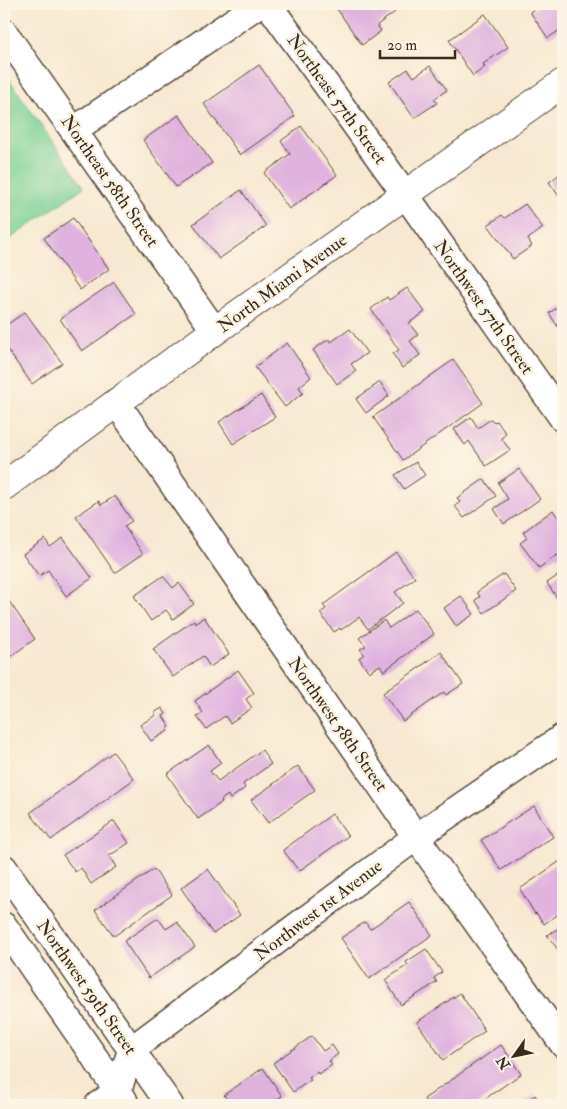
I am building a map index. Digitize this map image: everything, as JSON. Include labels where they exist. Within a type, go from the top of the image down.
[{"type":"main road","name":"North Miami Avenue","points":[[4,486],[116,402],[563,83]]},
{"type":"street","points":[[74,130],[259,4]]},
{"type":"street","name":"Northeast 57th Street","points":[[268,4],[405,194]]},
{"type":"street","name":"Northeast 58th Street","points":[[4,32],[216,331]]},
{"type":"street","name":"Northwest 57th Street","points":[[405,194],[563,419]]},
{"type":"street","name":"Northwest 58th Street","points":[[116,402],[416,837],[563,1044]]},
{"type":"street","name":"Northwest 1st Avenue","points":[[131,1050],[416,837],[563,737]]},
{"type":"street","name":"Northwest 59th Street","points":[[4,868],[170,1105]]},
{"type":"street","name":"Northwest 59th Street","points":[[4,926],[114,1100]]},
{"type":"street","points":[[114,1100],[131,1050]]},
{"type":"green space","points":[[4,72],[84,187],[4,243]]},
{"type":"building","points":[[346,4],[389,4],[395,12],[377,25],[381,31],[362,45],[337,9]]},
{"type":"building","points":[[541,4],[563,4],[563,28],[548,38],[530,12]]},
{"type":"building","points":[[485,14],[508,47],[483,64],[485,67],[473,76],[449,40]]},
{"type":"building","points":[[259,65],[295,116],[240,155],[204,104]]},
{"type":"building","points":[[430,66],[447,90],[434,99],[437,103],[414,118],[389,82],[408,69],[414,77]]},
{"type":"building","points":[[179,115],[212,163],[176,187],[143,140]]},
{"type":"building","points":[[301,126],[337,175],[289,209],[264,173],[290,154],[281,141]]},
{"type":"building","points":[[563,172],[563,202],[549,182]]},
{"type":"building","points":[[241,190],[266,226],[219,259],[193,224]]},
{"type":"building","points":[[525,204],[543,228],[528,239],[532,246],[513,259],[488,225],[502,215],[505,218]]},
{"type":"building","points":[[73,218],[109,269],[80,290],[44,238]]},
{"type":"building","points":[[114,282],[136,314],[82,351],[60,319]]},
{"type":"building","points":[[407,288],[425,312],[409,323],[418,335],[410,341],[420,355],[402,368],[393,354],[399,350],[371,309],[387,297],[389,300]]},
{"type":"building","points":[[563,304],[563,324],[558,327],[549,313]]},
{"type":"building","points":[[25,312],[62,363],[32,384],[4,345],[4,327]]},
{"type":"building","points":[[350,329],[367,353],[351,364],[356,371],[337,384],[313,350],[329,339],[331,342]]},
{"type":"building","points":[[287,343],[311,377],[299,387],[303,393],[285,407],[255,367]]},
{"type":"building","points":[[453,360],[483,403],[403,460],[373,417]]},
{"type":"building","points":[[380,382],[389,396],[366,413],[356,399]]},
{"type":"building","points":[[261,395],[275,417],[233,444],[219,422]]},
{"type":"building","points":[[471,417],[478,428],[491,419],[494,422],[497,421],[506,434],[501,438],[510,450],[486,466],[469,441],[465,445],[454,429]]},
{"type":"building","points":[[416,462],[425,475],[404,489],[395,475]]},
{"type":"building","points":[[519,469],[540,499],[504,524],[494,509],[508,499],[498,483]]},
{"type":"building","points":[[484,479],[496,496],[464,518],[455,506],[460,502],[457,498]]},
{"type":"building","points":[[115,496],[132,521],[124,526],[143,554],[115,573],[76,516],[99,501],[101,505]]},
{"type":"building","points":[[553,510],[563,525],[563,554],[559,557],[557,555],[539,568],[520,543],[527,538],[523,532]]},
{"type":"building","points":[[63,538],[92,578],[66,596],[48,570],[39,576],[23,554],[45,539],[50,547]]},
{"type":"building","points":[[396,552],[415,578],[395,592],[403,603],[368,629],[359,617],[341,630],[340,628],[334,632],[320,613],[326,609],[323,605]]},
{"type":"building","points":[[563,572],[563,607],[547,583]]},
{"type":"building","points":[[504,574],[516,591],[484,613],[475,600],[480,597],[477,592]]},
{"type":"building","points":[[163,576],[173,588],[179,583],[194,604],[173,619],[166,610],[151,621],[134,596]]},
{"type":"building","points":[[4,594],[35,639],[4,661]]},
{"type":"building","points":[[461,596],[474,614],[456,626],[444,608]]},
{"type":"building","points":[[416,609],[434,634],[384,671],[380,665],[369,672],[359,658],[364,654],[360,649],[366,646],[359,638],[384,620],[389,628]]},
{"type":"building","points":[[204,617],[229,654],[210,667],[203,656],[173,677],[153,649],[194,620],[196,623]]},
{"type":"building","points":[[441,652],[463,684],[446,695],[444,692],[403,721],[383,693]]},
{"type":"building","points":[[238,670],[254,693],[246,699],[252,708],[230,723],[225,716],[206,729],[197,717],[203,713],[195,701]]},
{"type":"building","points":[[162,708],[166,714],[163,716],[170,727],[167,729],[168,731],[151,741],[140,725],[156,715],[154,713]]},
{"type":"building","points":[[209,745],[221,763],[210,771],[218,781],[262,750],[271,764],[243,784],[245,788],[230,799],[228,795],[221,800],[222,802],[198,819],[167,774]]},
{"type":"building","points":[[113,752],[134,779],[51,840],[30,813]]},
{"type":"building","points":[[298,766],[315,790],[268,823],[251,800]]},
{"type":"building","points":[[534,806],[553,837],[501,870],[481,840]]},
{"type":"building","points":[[332,814],[348,836],[299,871],[283,850]]},
{"type":"building","points":[[114,821],[129,843],[109,856],[116,867],[91,884],[81,868],[75,872],[63,855]]},
{"type":"building","points":[[563,859],[563,911],[544,924],[535,914],[520,889]]},
{"type":"building","points":[[154,869],[172,895],[114,936],[95,910]]},
{"type":"building","points":[[208,869],[240,915],[213,934],[181,888]]},
{"type":"building","points":[[409,902],[432,935],[369,979],[341,938],[365,922],[370,929]]},
{"type":"building","points":[[158,918],[166,929],[177,922],[195,947],[149,978],[124,941]]},
{"type":"building","points":[[563,926],[563,949],[559,951],[547,935]]},
{"type":"building","points":[[426,949],[442,972],[434,978],[437,982],[401,1005],[385,980],[408,965],[406,962]]},
{"type":"building","points":[[460,993],[485,1031],[443,1060],[417,1022]]},
{"type":"building","points":[[312,1036],[323,1051],[332,1045],[338,1054],[329,1061],[332,1065],[318,1074],[317,1072],[309,1078],[311,1080],[293,1092],[273,1063]]},
{"type":"building","points":[[501,1045],[521,1074],[476,1105],[428,1105],[424,1099]]},
{"type":"building","points":[[263,1068],[282,1096],[269,1105],[231,1105],[224,1095]]},
{"type":"building","points":[[535,1095],[542,1105],[521,1105]]}]
